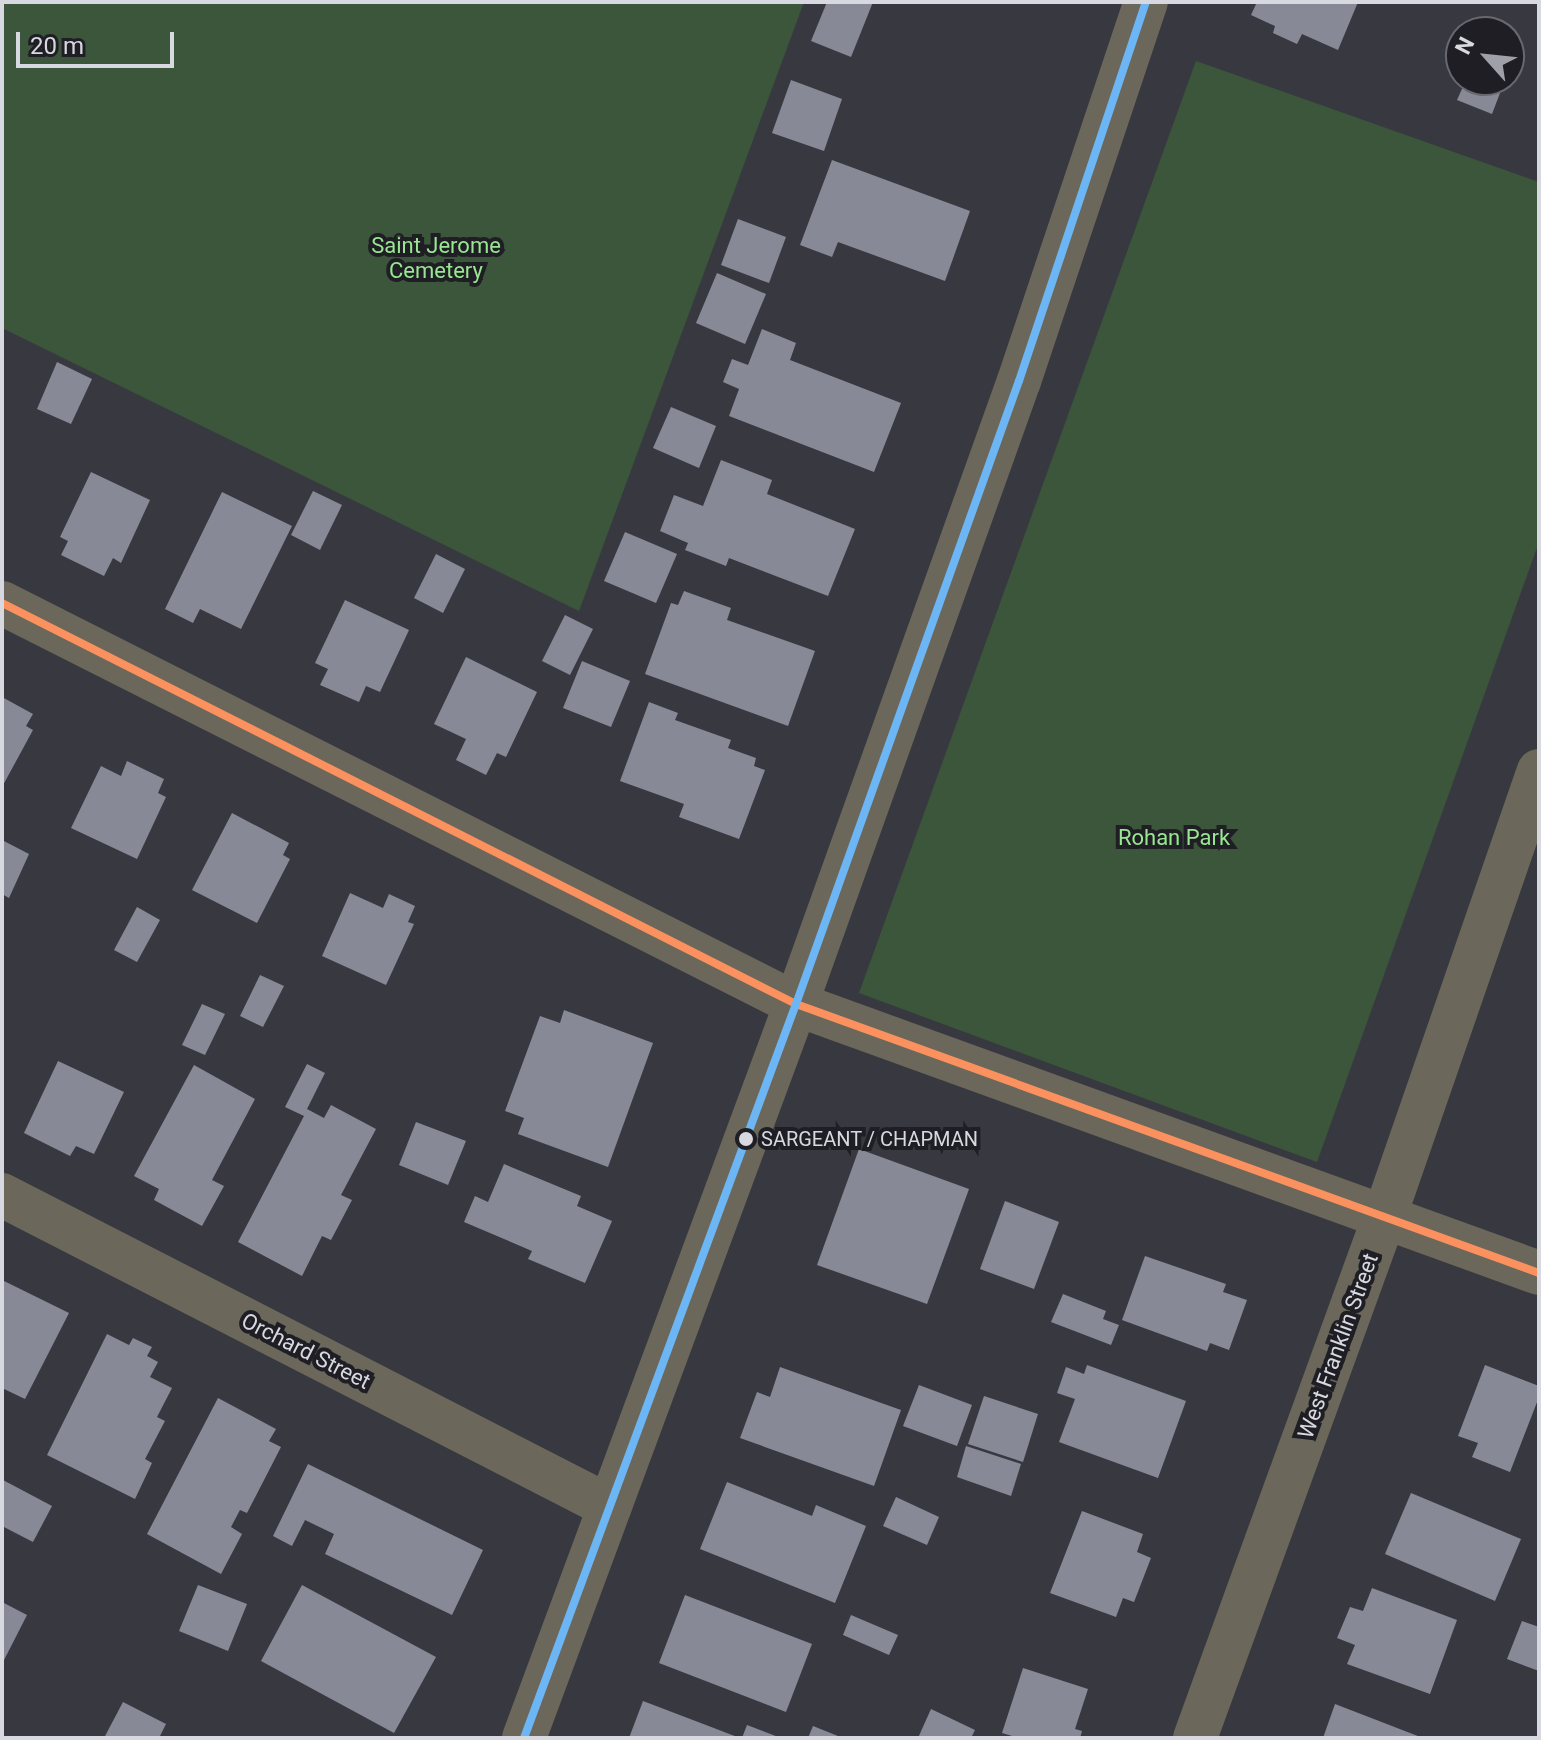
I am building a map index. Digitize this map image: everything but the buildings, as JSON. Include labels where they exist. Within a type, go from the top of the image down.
[{"type":"street","points":[[524,1738],[796,1004],[1019,381],[1146,2]]},
{"type":"street","points":[[2,603],[796,1004],[1539,1273]]},
{"type":"street","name":"West Franklin Street","points":[[1195,1738],[1384,1218],[1539,771]]},
{"type":"street","name":"Orchard Street","points":[[2,1195],[610,1507]]},
{"type":"green space","name":"Saint Jerome Cemetery","points":[[2,2],[804,2],[579,611],[2,328]]},
{"type":"green space","name":"Rohan Park","points":[[1196,61],[1539,182],[1539,542],[1317,1162],[859,993]]},
{"type":"transit line","points":[[524,1738],[796,1004],[1019,381],[1146,2]]},
{"type":"transit line","points":[[2,603],[796,1004],[1539,1273]]},
{"type":"place","name":"SARGEANT / CHAPMAN","points":[[746,1139]]}]
